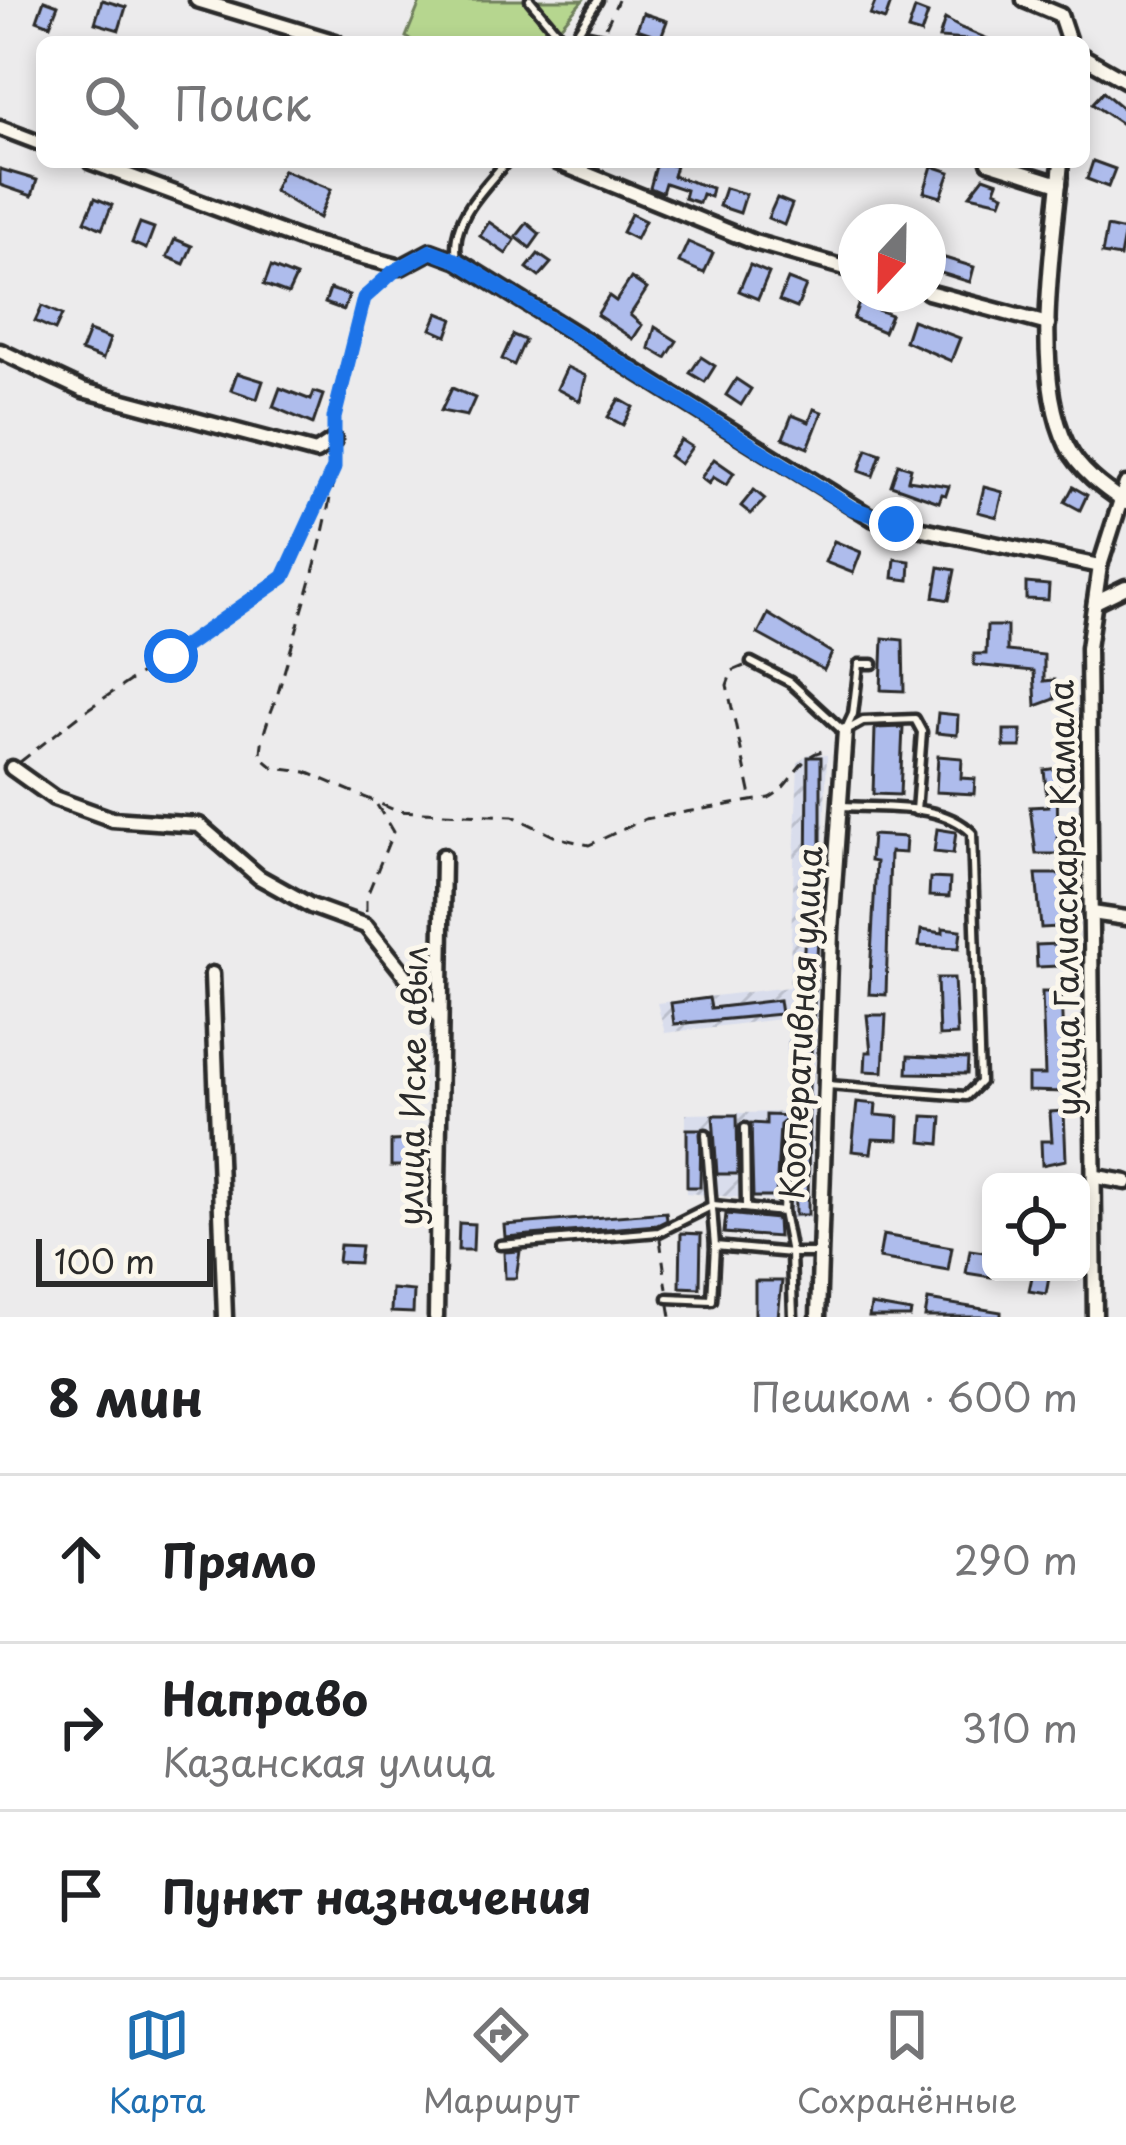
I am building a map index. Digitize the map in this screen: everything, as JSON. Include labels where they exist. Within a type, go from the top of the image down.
[{"type":"street","points":[[197,0],[316,36]]},
{"type":"street","points":[[1024,0],[1059,7],[1067,36]]},
{"type":"street","points":[[1090,60],[1126,81]]},
{"type":"street","points":[[0,128],[36,142]]},
{"type":"street","points":[[108,168],[307,242],[400,267],[431,251],[458,261],[874,519],[1100,566]]},
{"type":"street","points":[[572,168],[754,242],[838,266]]},
{"type":"street","points":[[1008,168],[1059,184]]},
{"type":"street","points":[[1060,168],[1048,324],[1054,400],[1066,443],[1087,473],[1122,500]]},
{"type":"street","points":[[946,297],[1048,324]]},
{"type":"street","points":[[0,351],[104,396],[316,452],[334,440]]},
{"type":"street","name":"улица Галиаскара Камала","points":[[1095,1317],[1088,648],[1100,566],[1126,484]]},
{"type":"street","points":[[1095,602],[1126,587]]},
{"type":"street","name":"Кооперативная улица","points":[[818,1317],[824,1085],[844,731]]},
{"type":"street","points":[[12,768],[53,798],[112,819],[199,825],[260,877],[311,907],[366,926],[440,1019]]},
{"type":"street","name":"улица Иске авыл","points":[[436,1317],[443,856]]},
{"type":"street","points":[[1092,913],[1126,918]]},
{"type":"street","points":[[212,974],[225,1317]]},
{"type":"street","points":[[1097,1177],[1126,1182]]},
{"type":"lane","points":[[530,0],[568,36]]},
{"type":"lane","points":[[575,36],[598,0]]},
{"type":"lane","points":[[458,261],[454,237],[470,206],[501,168]]},
{"type":"lane","points":[[751,662],[790,682],[834,728],[844,731],[863,721],[915,719],[922,732],[916,811]]},
{"type":"lane","points":[[844,731],[853,714],[859,664],[873,664]]},
{"type":"lane","points":[[824,1085],[966,1096],[980,1082],[972,833],[959,820],[916,811],[839,806]]},
{"type":"lane","points":[[787,1127],[783,1212],[791,1253],[793,1317]]},
{"type":"lane","points":[[745,1128],[746,1205]]},
{"type":"lane","points":[[668,1298],[712,1300],[715,1246],[706,1134]]},
{"type":"lane","points":[[500,1245],[659,1232],[713,1205],[783,1212]]},
{"type":"lane","points":[[715,1246],[817,1252]]},
{"type":"path","points":[[607,36],[618,0]]},
{"type":"path","points":[[400,267],[364,298],[334,418],[334,468],[279,691],[261,731],[261,757],[274,767],[306,772],[398,811],[513,816],[556,837],[589,845],[645,820],[783,791],[801,762],[816,750],[843,750]]},
{"type":"path","points":[[12,768],[85,711],[284,577],[334,468]]},
{"type":"path","points":[[751,662],[732,671],[728,685],[752,801]]},
{"type":"path","points":[[366,926],[366,898],[393,832],[377,804]]},
{"type":"path","points":[[659,1232],[671,1317]]},
{"type":"shaded area","points":[[809,754],[827,755],[809,1218],[787,1218],[781,1201],[686,1193],[686,1114],[784,1112],[788,1018],[665,1033],[657,1003],[789,987],[798,763]]},
{"type":"green space","points":[[421,0],[583,0],[552,36],[406,36]]},
{"type":"building","points":[[44,0],[58,5],[50,25],[37,20]]},
{"type":"building","points":[[102,0],[126,7],[119,30],[95,23]]},
{"type":"building","points":[[876,0],[892,0],[885,20],[870,15]]},
{"type":"building","points":[[915,9],[928,14],[921,34],[908,30]]},
{"type":"building","points":[[643,13],[667,21],[661,36],[637,29]]},
{"type":"building","points":[[945,19],[980,36],[940,36]]},
{"type":"building","points":[[1103,92],[1126,111],[1126,127],[1092,104]]},
{"type":"building","points":[[1093,161],[1115,169],[1108,187],[1087,179]]},
{"type":"building","points":[[655,168],[675,168],[673,176],[712,188],[710,197],[702,194],[699,203],[684,198],[686,190],[665,183],[662,193],[650,188]]},
{"type":"building","points":[[931,168],[950,172],[941,197],[924,192]]},
{"type":"building","points":[[0,169],[37,180],[32,196],[0,185]]},
{"type":"building","points":[[283,170],[331,189],[319,218],[274,191]]},
{"type":"building","points":[[984,177],[998,182],[995,190],[1004,194],[1001,202],[970,195]]},
{"type":"building","points":[[725,188],[746,194],[740,213],[719,206]]},
{"type":"building","points":[[95,198],[112,205],[102,229],[85,221]]},
{"type":"building","points":[[777,198],[792,204],[784,225],[768,218]]},
{"type":"building","points":[[631,214],[645,221],[636,239],[622,232]]},
{"type":"building","points":[[489,222],[515,240],[506,254],[480,236]]},
{"type":"building","points":[[140,223],[154,228],[146,249],[132,243]]},
{"type":"building","points":[[527,223],[540,234],[530,248],[516,237]]},
{"type":"building","points":[[1107,227],[1125,231],[1120,257],[1102,254]]},
{"type":"building","points":[[175,239],[192,246],[184,264],[167,257]]},
{"type":"building","points":[[688,242],[713,253],[704,273],[679,262]]},
{"type":"building","points":[[538,254],[551,263],[539,277],[527,268]]},
{"type":"building","points":[[946,258],[974,267],[970,282],[946,275]]},
{"type":"building","points":[[750,265],[769,273],[758,299],[739,291]]},
{"type":"building","points":[[271,267],[296,277],[288,294],[264,285]]},
{"type":"building","points":[[631,278],[647,289],[630,315],[642,325],[633,339],[597,315],[609,296],[616,301]]},
{"type":"building","points":[[788,279],[806,286],[797,308],[779,301]]},
{"type":"building","points":[[330,289],[349,295],[344,310],[325,303]]},
{"type":"building","points":[[42,306],[62,315],[55,330],[35,321]]},
{"type":"building","points":[[856,312],[891,315],[884,332],[853,319]]},
{"type":"building","points":[[438,313],[453,319],[447,336],[431,329]]},
{"type":"building","points":[[912,320],[960,338],[951,361],[905,341]]},
{"type":"building","points":[[655,327],[677,341],[666,358],[649,348]]},
{"type":"building","points":[[89,331],[110,339],[103,359],[81,351]]},
{"type":"building","points":[[513,335],[525,340],[514,365],[502,359]]},
{"type":"building","points":[[701,357],[715,366],[705,382],[690,373]]},
{"type":"building","points":[[567,367],[586,376],[580,401],[557,389]]},
{"type":"building","points":[[237,373],[263,381],[257,399],[231,390]]},
{"type":"building","points":[[736,379],[751,389],[741,405],[726,395]]},
{"type":"building","points":[[280,388],[311,400],[314,392],[323,395],[313,424],[273,407]]},
{"type":"building","points":[[452,388],[475,398],[467,416],[441,411]]},
{"type":"building","points":[[619,399],[633,407],[623,425],[608,417]]},
{"type":"building","points":[[814,409],[822,412],[808,448],[783,438],[792,415],[809,422]]},
{"type":"building","points":[[681,440],[692,447],[680,464],[669,456]]},
{"type":"building","points":[[867,449],[881,454],[873,476],[859,471]]},
{"type":"building","points":[[714,459],[734,473],[726,485],[713,477],[709,484],[701,478]]},
{"type":"building","points":[[898,464],[911,468],[908,480],[949,486],[946,495],[939,502],[891,485]]},
{"type":"building","points":[[984,487],[1003,492],[997,517],[978,512]]},
{"type":"building","points":[[1073,487],[1087,495],[1080,510],[1065,502]]},
{"type":"building","points":[[754,490],[765,499],[751,514],[741,506]]},
{"type":"building","points":[[834,541],[861,552],[853,573],[825,562]]},
{"type":"building","points":[[895,559],[910,561],[909,580],[893,578]]},
{"type":"building","points":[[939,567],[955,570],[949,600],[934,597]]},
{"type":"building","points":[[1026,583],[1049,585],[1048,600],[1026,599]]},
{"type":"building","points":[[768,614],[832,653],[824,670],[758,634]]},
{"type":"building","points":[[987,626],[1007,626],[1007,651],[1044,655],[1044,681],[1054,680],[1055,699],[1036,706],[1034,671],[974,665],[974,654],[986,654]]},
{"type":"building","points":[[883,638],[903,640],[904,691],[881,690]]},
{"type":"building","points":[[938,713],[958,715],[957,735],[936,733]]},
{"type":"building","points":[[903,727],[900,795],[873,794],[875,728]]},
{"type":"building","points":[[1004,730],[1021,730],[1021,747],[1004,747]]},
{"type":"building","points":[[938,756],[962,758],[961,778],[975,779],[974,794],[936,792]]},
{"type":"building","points":[[808,757],[821,757],[821,890],[809,1087],[808,1215],[795,1215],[794,1125],[786,1120],[780,1125],[776,1197],[753,1197],[751,1123],[766,1124],[766,1115],[794,1116],[807,899]]},
{"type":"building","points":[[1057,768],[1058,854],[1036,854],[1030,807],[1048,806],[1044,770]]},
{"type":"building","points":[[937,829],[956,832],[953,854],[934,852]]},
{"type":"building","points":[[872,835],[906,837],[905,853],[890,852],[886,995],[869,994],[876,862],[870,861]]},
{"type":"building","points":[[1036,874],[1063,874],[1059,927],[1041,928]]},
{"type":"building","points":[[930,878],[950,879],[949,897],[929,896]]},
{"type":"building","points":[[943,928],[961,930],[959,948],[919,946],[921,930],[943,933]]},
{"type":"building","points":[[1059,944],[1059,966],[1037,967],[1036,945]]},
{"type":"building","points":[[937,978],[954,978],[957,1035],[939,1036]]},
{"type":"building","points":[[1042,992],[1061,992],[1065,1092],[1028,1091],[1028,1075],[1045,1075]]},
{"type":"building","points":[[709,998],[711,1008],[779,1000],[781,1014],[674,1024],[671,1003]]},
{"type":"building","points":[[867,1015],[886,1015],[883,1072],[865,1071],[866,1052],[871,1052]]},
{"type":"building","points":[[908,1056],[968,1059],[967,1074],[907,1073]]},
{"type":"building","points":[[857,1102],[876,1104],[875,1115],[899,1117],[898,1140],[873,1139],[871,1153],[852,1151]]},
{"type":"building","points":[[1064,1111],[1066,1160],[1042,1165],[1041,1141],[1052,1141],[1050,1112]]},
{"type":"building","points":[[713,1115],[737,1115],[738,1174],[717,1174]]},
{"type":"building","points":[[923,1116],[942,1117],[940,1144],[921,1142]]},
{"type":"building","points":[[687,1129],[701,1129],[700,1187],[687,1187]]},
{"type":"building","points":[[414,1140],[415,1166],[391,1166],[391,1141]]},
{"type":"building","points":[[666,1212],[667,1220],[657,1225],[505,1237],[504,1225]]},
{"type":"building","points":[[726,1214],[777,1219],[778,1237],[724,1233]]},
{"type":"building","points":[[459,1223],[474,1224],[473,1250],[458,1250]]},
{"type":"building","points":[[681,1233],[701,1234],[700,1288],[680,1287]]},
{"type":"building","points":[[883,1235],[952,1247],[948,1270],[879,1258]]},
{"type":"building","points":[[340,1245],[361,1246],[359,1263],[338,1262]]},
{"type":"building","points":[[970,1250],[982,1252],[982,1276],[966,1273]]},
{"type":"building","points":[[520,1251],[516,1278],[505,1278],[504,1252]]},
{"type":"building","points":[[755,1281],[782,1281],[778,1317],[755,1317]]},
{"type":"building","points":[[1031,1281],[1048,1281],[1046,1294],[1029,1291]]},
{"type":"building","points":[[392,1289],[414,1291],[413,1313],[391,1312]]},
{"type":"building","points":[[928,1300],[1001,1312],[1001,1317],[925,1317]]},
{"type":"building","points":[[871,1305],[911,1312],[910,1317],[869,1317]]},
{"type":"route","points":[[171,656],[284,577],[334,468],[334,418],[364,298],[393,272],[431,251],[458,261],[661,384],[852,508],[896,524]]}]
